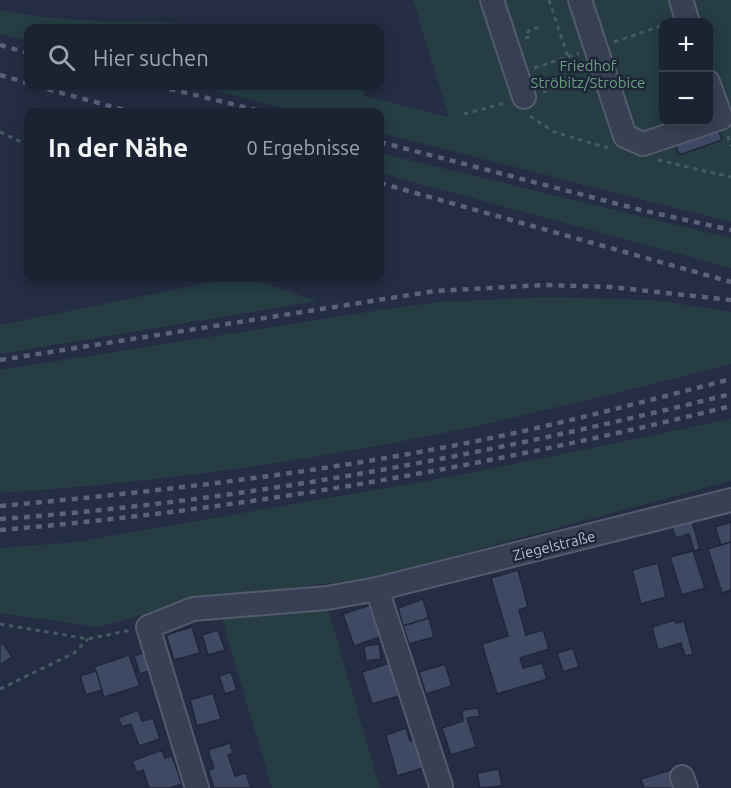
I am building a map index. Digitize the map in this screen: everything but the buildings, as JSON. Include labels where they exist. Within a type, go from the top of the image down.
[{"type":"street","points":[[492,0],[524,97]]},
{"type":"street","points":[[580,0],[625,136],[643,144],[697,126]]},
{"type":"street","points":[[681,0],[687,18]]},
{"type":"street","points":[[713,96],[721,118],[713,121]]},
{"type":"street","name":"Ziegelstraße","points":[[148,627],[193,609],[327,598],[377,589],[731,501]]},
{"type":"street","points":[[377,589],[441,786]]},
{"type":"street","points":[[148,627],[197,788]]},
{"type":"path","points":[[549,0],[568,57]]},
{"type":"path","points":[[0,132],[24,143]]},
{"type":"path","points":[[0,624],[88,639],[148,627]]},
{"type":"path","points":[[0,689],[74,653],[88,639]]},
{"type":"green space","name":"Friedhof Ströbitz/Strobice","points":[[413,0],[731,0],[731,222],[384,134],[384,108],[284,108],[213,90],[363,90],[365,96],[449,117]]},
{"type":"green space","points":[[0,10],[64,19],[194,24],[24,24],[24,40],[0,34]]},
{"type":"green space","points":[[384,154],[731,238],[731,268],[384,174]]},
{"type":"green space","points":[[212,282],[260,282],[317,301],[0,354],[0,325]]},
{"type":"green space","points":[[547,297],[655,300],[731,312],[731,364],[453,431],[311,458],[104,485],[0,493],[0,370],[393,308],[439,302]]},
{"type":"green space","points":[[731,419],[731,481],[376,577],[194,601],[99,627],[0,613],[0,548],[76,542],[466,474]]},
{"type":"green space","points":[[327,606],[380,788],[272,788],[222,620]]},
{"type":"railway","points":[[0,45],[24,52]]},
{"type":"railway","points":[[0,75],[24,82]]},
{"type":"railway","points":[[51,90],[117,108]]},
{"type":"railway","points":[[174,90],[249,108]]},
{"type":"railway","points":[[384,143],[641,210],[731,230]]},
{"type":"railway","points":[[384,184],[731,282]]},
{"type":"railway","points":[[0,360],[435,291],[544,285],[611,287],[731,300]]},
{"type":"railway","points":[[0,506],[264,477],[394,456],[524,431],[731,379]]},
{"type":"railway","points":[[0,519],[185,500],[368,472],[550,436],[731,394]]},
{"type":"railway","points":[[0,530],[185,510],[368,483],[550,448],[731,406]]}]
